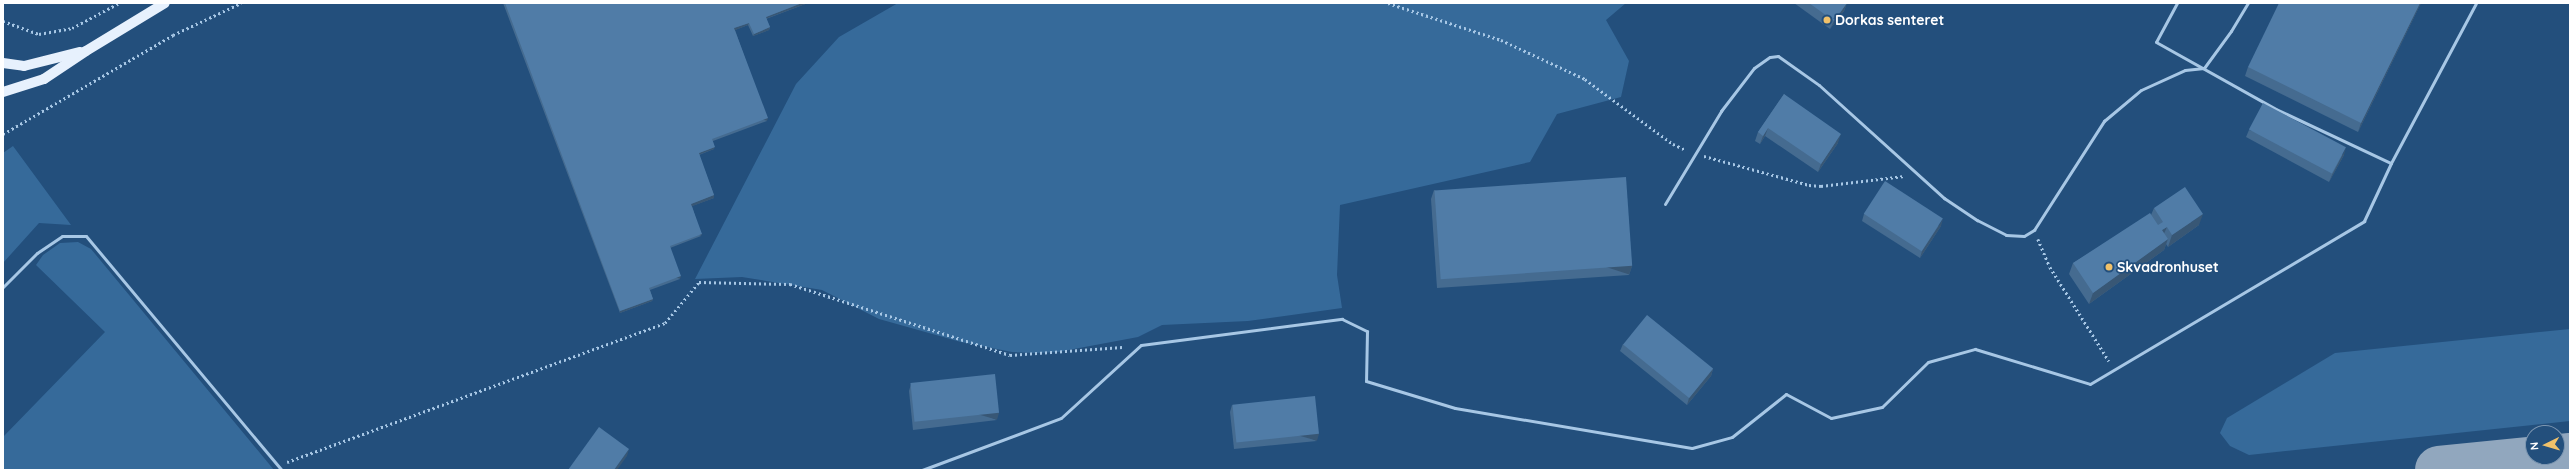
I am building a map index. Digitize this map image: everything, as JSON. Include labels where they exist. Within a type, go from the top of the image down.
[{"type":"main road","points":[[3,92],[44,80],[86,51],[165,3]]},
{"type":"main road","points":[[3,63],[24,66],[86,51]]},
{"type":"lane","points":[[2178,3],[2156,42],[2276,108],[2391,163]]},
{"type":"lane","points":[[1665,204],[1721,111],[1754,68],[1770,57],[1778,56],[1819,85],[1944,198],[1977,220],[2006,235],[2024,236],[2034,230],[2104,121],[2141,90],[2185,70],[2204,68],[2231,31],[2248,3]]},
{"type":"lane","points":[[922,470],[1061,418],[1141,346],[1342,319],[1367,332],[1366,380],[1455,408],[1692,448],[1732,437],[1786,394],[1831,418],[1882,407],[1928,362],[1975,349],[2090,384],[2364,221],[2391,163],[2476,3]]},
{"type":"lane","points":[[3,287],[37,253],[62,236],[86,236],[280,465],[282,470]]},
{"type":"path","points":[[3,21],[39,34],[72,28],[119,3]]},
{"type":"path","points":[[3,134],[173,36],[241,3]]},
{"type":"path","points":[[1388,3],[1501,40],[1585,79],[1673,144],[1696,154],[1809,185],[1867,181],[1917,174]]},
{"type":"path","points":[[2034,230],[2050,267],[2115,370]]},
{"type":"path","points":[[280,465],[665,323],[699,282],[790,284],[1010,354],[1141,346]]},
{"type":"shaded area","points":[[898,3],[1626,3],[1606,20],[1629,61],[1621,97],[1557,114],[1530,162],[1340,205],[1337,275],[1342,308],[1248,321],[1162,325],[1138,337],[1058,352],[1012,352],[961,342],[879,319],[822,290],[742,277],[695,279],[796,84],[839,37]]},
{"type":"shaded area","points":[[13,146],[71,225],[39,223],[3,263],[3,153]]},
{"type":"shaded area","points":[[78,242],[91,249],[274,470],[3,470],[3,437],[105,332],[36,265],[43,255],[60,243]]},
{"type":"shaded area","points":[[2570,329],[2570,421],[2249,455],[2230,446],[2220,433],[2227,418],[2335,353]]},
{"type":"building","points":[[505,3],[802,3],[766,17],[770,27],[754,34],[749,23],[734,28],[768,118],[712,139],[715,147],[699,153],[714,195],[691,204],[702,234],[670,246],[681,276],[649,288],[653,299],[620,311]]},
{"type":"building","points":[[1809,3],[1847,3],[1834,21]]},
{"type":"building","points":[[2279,3],[2420,3],[2361,123],[2248,67]]},
{"type":"building","points":[[1784,94],[1841,134],[1821,164],[1768,128],[1763,136],[1758,132]]},
{"type":"building","points":[[2263,103],[2346,147],[2332,174],[2249,129]]},
{"type":"building","points":[[1626,177],[1632,266],[1441,279],[1434,190]]},
{"type":"building","points":[[1885,181],[1943,219],[1922,251],[1864,214]]},
{"type":"building","points":[[2185,187],[2203,214],[2172,235],[2167,227],[2162,230],[2168,239],[2093,293],[2073,263],[2150,213],[2158,225],[2163,222],[2154,208]]},
{"type":"building","points":[[1647,315],[1713,368],[1689,398],[1623,345]]},
{"type":"building","points":[[995,374],[999,413],[915,422],[910,383]]},
{"type":"building","points":[[1315,396],[1319,434],[1236,442],[1232,405]]},
{"type":"building","points":[[599,427],[629,449],[614,470],[568,470]]},
{"type":"taxiway","points":[[2439,470],[2570,457]]},
{"type":"place","name":"Dorkas senteret","points":[[1827,20]]},
{"type":"place","name":"Skvadronhuset","points":[[2109,267]]}]
